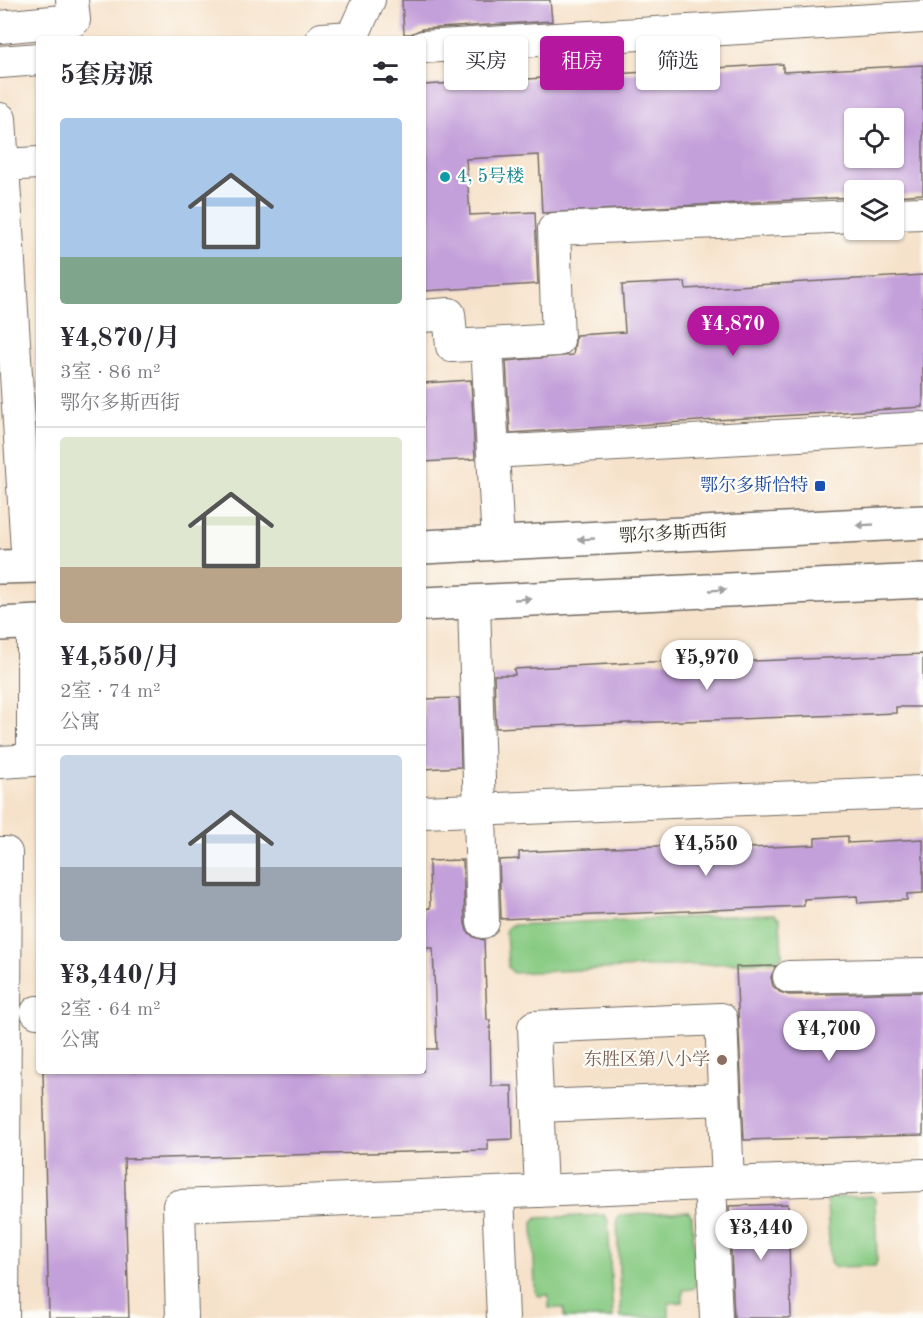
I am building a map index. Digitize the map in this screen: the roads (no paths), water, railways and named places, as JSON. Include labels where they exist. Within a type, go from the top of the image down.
[{"type":"main road","name":"鄂尔多斯西街","points":[[426,547],[923,522]]},
{"type":"main road","points":[[426,604],[923,581]]},
{"type":"main road","points":[[0,624],[36,622]]},
{"type":"lane","points":[[0,27],[74,20],[72,0]]},
{"type":"lane","points":[[344,36],[369,0]]},
{"type":"lane","points":[[426,47],[923,17]]},
{"type":"lane","points":[[0,62],[36,59]]},
{"type":"lane","points":[[0,119],[3,165],[28,367],[11,462],[32,505],[22,566]]},
{"type":"lane","points":[[3,165],[36,163]]},
{"type":"lane","points":[[904,214],[923,213]]},
{"type":"lane","points":[[426,316],[449,314],[452,346],[558,340],[554,229],[844,216]]},
{"type":"lane","points":[[487,344],[498,543]]},
{"type":"lane","points":[[493,452],[923,428]]},
{"type":"lane","points":[[474,602],[483,922]]},
{"type":"lane","points":[[0,762],[33,760],[36,622]]},
{"type":"lane","points":[[426,812],[923,792]]},
{"type":"lane","points":[[0,853],[6,853],[2,1005],[3,1318]]},
{"type":"lane","points":[[789,977],[923,974]]},
{"type":"lane","points":[[541,1191],[534,1027],[721,1019],[724,1098],[719,1184],[716,1318]]},
{"type":"lane","points":[[537,1106],[724,1098]]},
{"type":"lane","points":[[182,1318],[179,1206],[923,1175]]},
{"type":"lane","points":[[498,1193],[503,1318]]},
{"type":"place","name":"4, 5号楼","points":[[445,177]]},
{"type":"place","name":"鄂尔多斯恰特","points":[[820,486]]},
{"type":"place","name":"东胜区第八小学","points":[[722,1060]]}]
